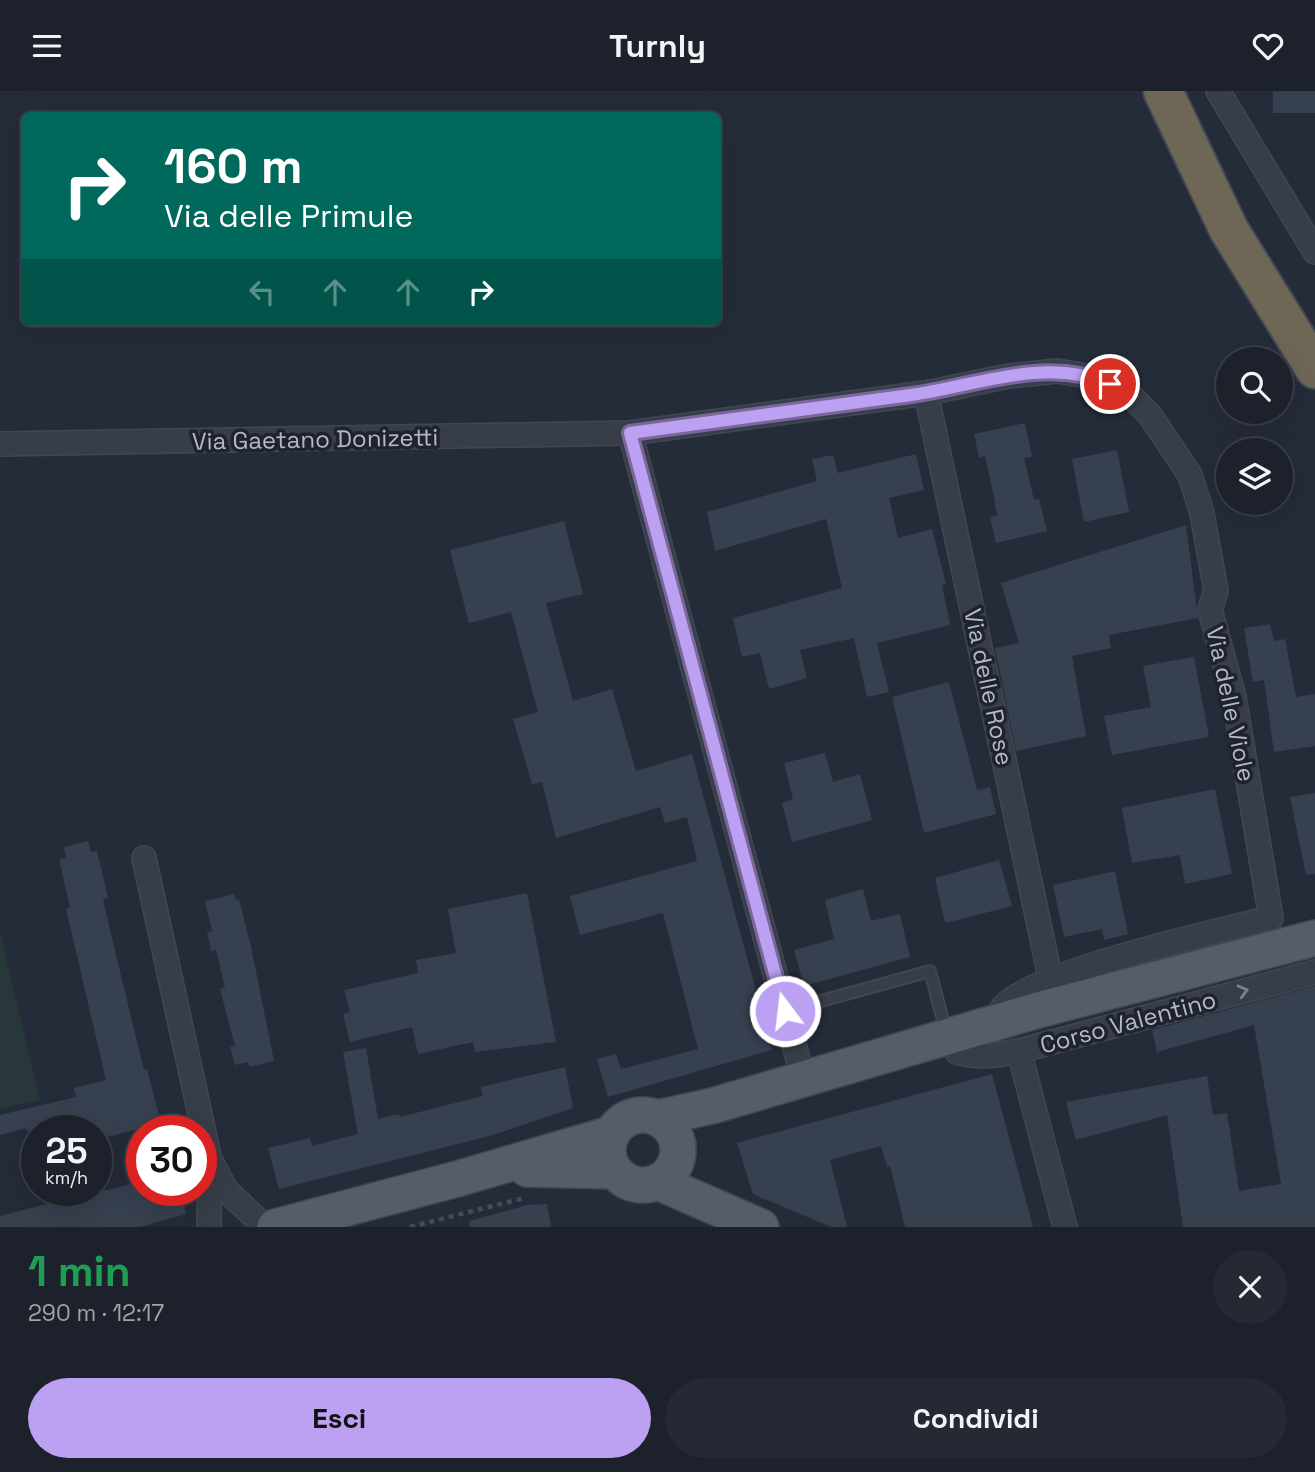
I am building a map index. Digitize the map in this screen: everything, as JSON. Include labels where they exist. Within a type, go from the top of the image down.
[{"type":"highway","points":[[1163,91],[1229,230],[1315,369]]},
{"type":"main road","name":"Corso Valentino","points":[[666,1150],[712,1106],[947,1037],[1315,938]]},
{"type":"main road","points":[[614,1171],[607,1153],[611,1134],[617,1125],[636,1115],[722,1210],[761,1227]]},
{"type":"main road","points":[[275,1227],[611,1134]]},
{"type":"main road","points":[[496,1168],[614,1171],[634,1185],[666,1150]]},
{"type":"street","points":[[1218,91],[1315,252]]},
{"type":"street","name":"Via Gaetano Donizetti","points":[[0,444],[630,433],[926,393],[1009,376],[1058,371],[1093,377],[1127,392]]},
{"type":"street","name":"Via delle Viole","points":[[1059,978],[1152,947],[1271,918],[1234,697],[1210,610],[1216,591],[1202,513],[1190,475],[1149,414],[1127,392]]},
{"type":"street","name":"Via delle Rose","points":[[926,393],[1059,978]]},
{"type":"street","points":[[630,433],[803,1078]]},
{"type":"street","points":[[144,858],[200,1115]]},
{"type":"street","name":"Corso Valentino","points":[[947,1037],[957,1052],[970,1056],[983,1057],[1018,1051],[1315,972]]},
{"type":"street","points":[[994,1024],[1008,1002],[1059,978]]},
{"type":"street","points":[[1018,1051],[1065,1227]]},
{"type":"street","points":[[217,1173],[226,1190],[265,1227]]},
{"type":"street","points":[[209,1206],[209,1227]]},
{"type":"lane","points":[[785,1011],[930,971],[947,1037]]},
{"type":"path","points":[[410,1227],[530,1196]]},
{"type":"shaded area","points":[[0,932],[40,1100],[0,1109]]},
{"type":"building","points":[[1273,91],[1315,91],[1315,113],[1273,113]]},
{"type":"building","points":[[1025,423],[1032,457],[1024,458],[1034,500],[1039,499],[1047,531],[996,543],[990,517],[997,516],[994,497],[985,456],[979,458],[974,434]]},
{"type":"building","points":[[1117,450],[1129,512],[1084,522],[1072,459]]},
{"type":"building","points":[[916,454],[924,490],[889,498],[898,538],[932,529],[946,584],[942,585],[950,625],[877,643],[889,692],[867,697],[854,638],[800,650],[807,678],[769,689],[760,653],[742,657],[733,618],[842,588],[826,519],[715,551],[707,512],[817,481],[812,459],[833,455],[838,473]]},
{"type":"building","points":[[564,521],[583,594],[546,603],[573,701],[612,689],[636,771],[692,754],[772,1050],[608,1097],[597,1059],[616,1054],[621,1069],[698,1049],[663,913],[580,935],[570,896],[697,861],[687,817],[665,823],[660,807],[556,838],[542,782],[532,784],[513,719],[538,712],[511,612],[469,623],[450,550]]},
{"type":"building","points":[[1186,525],[1198,618],[1109,635],[1111,648],[1072,656],[1086,736],[1016,751],[995,648],[1019,643],[1001,583]]},
{"type":"building","points":[[1270,624],[1274,641],[1285,639],[1296,697],[1315,694],[1315,746],[1274,752],[1264,680],[1253,682],[1244,628]]},
{"type":"building","points":[[1194,657],[1209,737],[1112,755],[1104,716],[1151,707],[1143,666]]},
{"type":"building","points":[[949,682],[977,790],[990,787],[996,814],[924,833],[892,697]]},
{"type":"building","points":[[825,753],[833,782],[860,774],[872,820],[792,842],[782,803],[793,799],[784,763]]},
{"type":"building","points":[[1215,789],[1232,874],[1185,884],[1180,855],[1132,863],[1122,808]]},
{"type":"building","points":[[1315,793],[1315,874],[1306,875],[1290,797]]},
{"type":"building","points":[[88,841],[91,852],[97,851],[108,898],[103,899],[115,951],[144,1070],[147,1069],[159,1115],[126,1115],[126,1132],[112,1136],[112,1115],[21,1115],[21,1129],[0,1135],[0,1115],[76,1097],[74,1088],[106,1080],[66,909],[70,908],[59,859],[66,858],[64,847]]},
{"type":"building","points":[[999,860],[1012,906],[945,923],[935,878]]},
{"type":"building","points":[[1115,871],[1128,934],[1104,940],[1102,929],[1064,937],[1053,885]]},
{"type":"building","points":[[863,889],[871,921],[900,914],[910,957],[804,986],[794,950],[834,939],[825,900]]},
{"type":"building","points":[[527,893],[556,1042],[475,1052],[473,1042],[418,1054],[412,1027],[350,1042],[343,1014],[350,1012],[344,990],[418,973],[416,960],[456,953],[448,909]]},
{"type":"building","points":[[234,894],[236,900],[239,899],[251,947],[274,1061],[249,1067],[248,1062],[235,1065],[230,1047],[235,1046],[220,989],[225,988],[216,950],[211,951],[207,932],[212,931],[205,901]]},
{"type":"building","points":[[1315,986],[1315,1227],[1183,1227],[1167,1115],[1076,1140],[1066,1102],[1207,1076],[1213,1115],[1227,1113],[1239,1191],[1281,1184],[1254,1025],[1157,1052],[1152,1030]]},
{"type":"building","points":[[366,1048],[378,1119],[399,1114],[400,1117],[483,1096],[481,1087],[565,1067],[573,1108],[493,1135],[279,1189],[268,1148],[310,1138],[312,1146],[358,1134],[343,1052]]},
{"type":"building","points":[[992,1074],[1033,1227],[905,1227],[890,1166],[887,1167],[881,1146],[830,1160],[847,1227],[831,1227],[753,1194],[737,1143]]},
{"type":"building","points":[[126,1185],[126,1206],[184,1206],[186,1214],[140,1227],[0,1227],[0,1216],[39,1206],[112,1206],[112,1189]]},
{"type":"building","points":[[547,1204],[551,1227],[470,1227],[469,1221],[528,1205]]},
{"type":"route","points":[[785,1011],[630,433],[926,393],[1009,376],[1058,371],[1093,377],[1110,384]]}]
